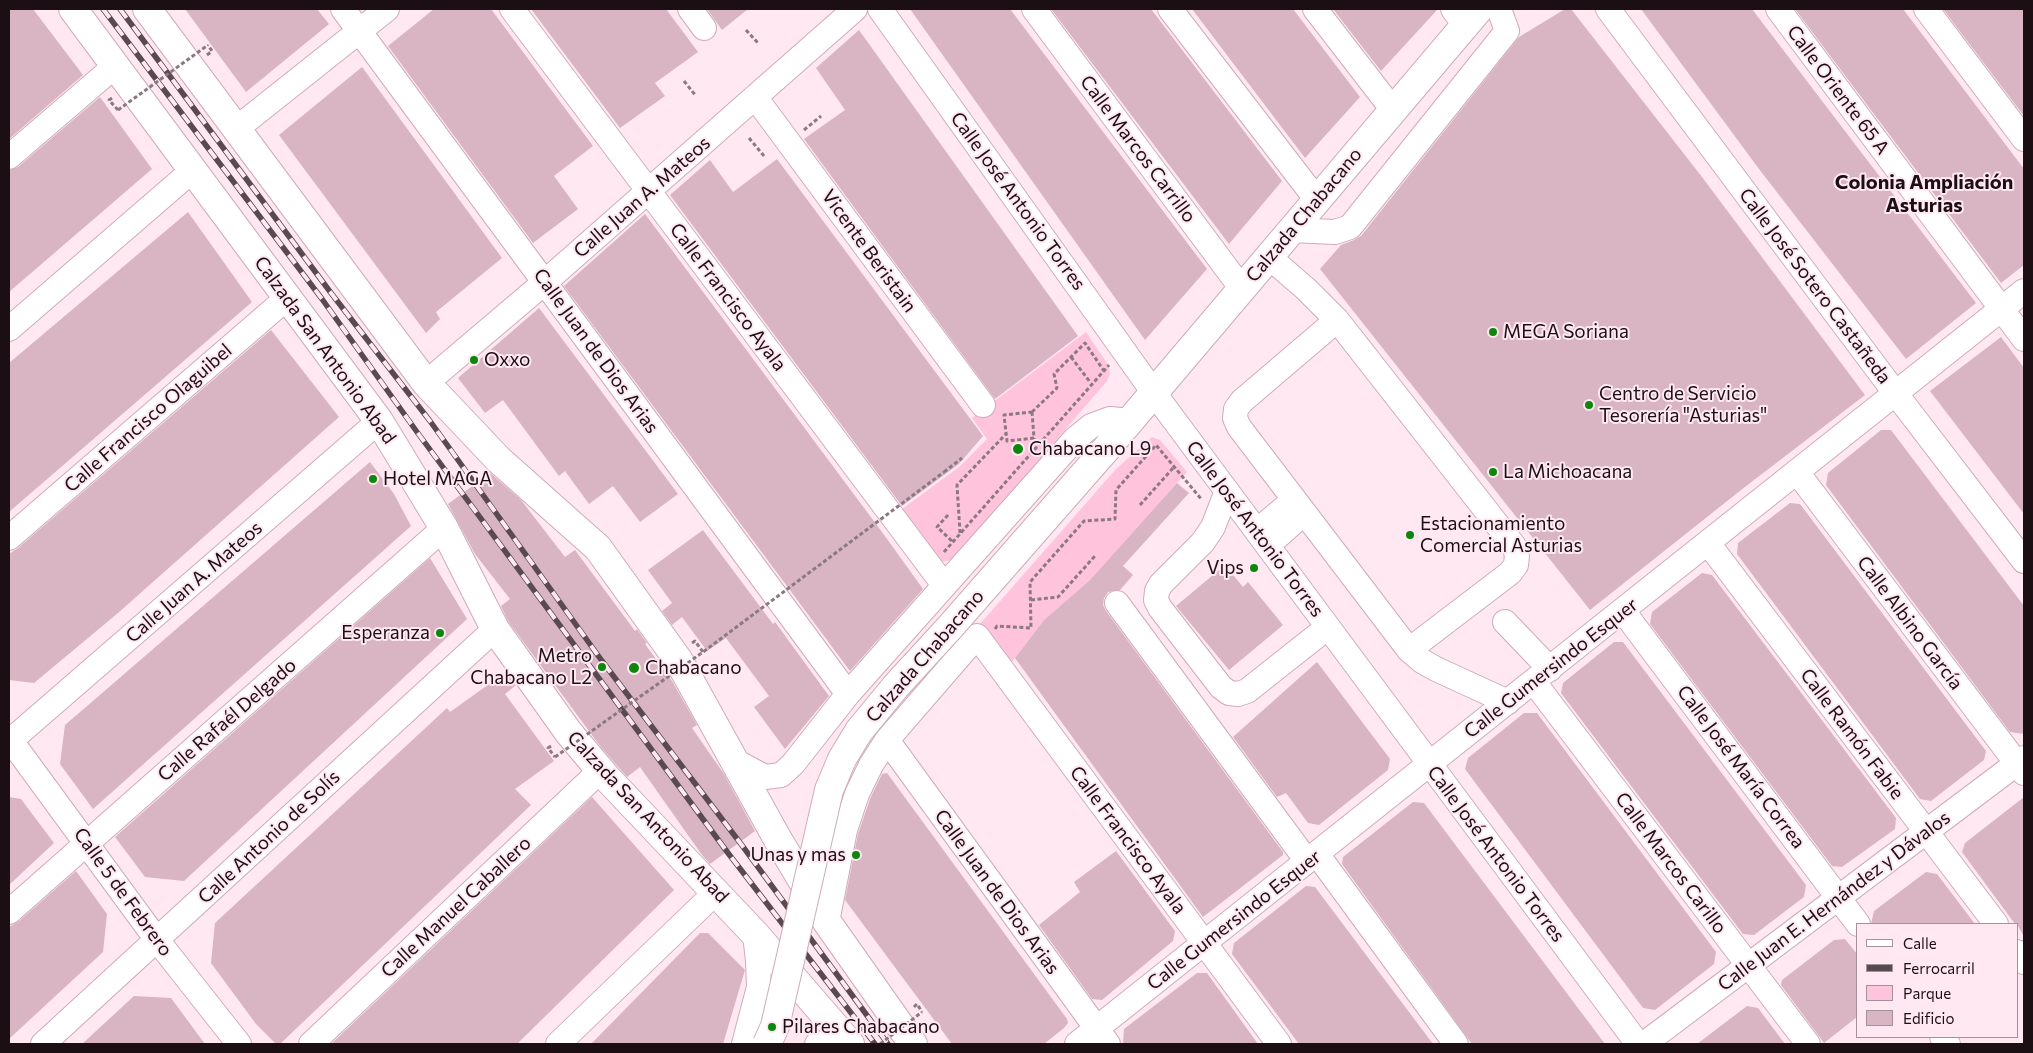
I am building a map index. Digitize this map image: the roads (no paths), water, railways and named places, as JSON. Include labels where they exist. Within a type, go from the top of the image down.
[{"type":"main road","name":"Calzada San Antonio Abad","points":[[73,9],[379,421],[444,528],[495,629],[569,733],[600,770],[755,934],[850,1044]]},
{"type":"main road","points":[[147,9],[426,383],[499,460],[598,548],[679,661],[733,760],[827,922],[913,1044]]},
{"type":"main road","name":"Calzada Chabacano","points":[[767,1044],[775,1026],[829,790],[842,759],[859,731],[896,686],[951,626],[1154,393],[1393,110],[1466,14]]},
{"type":"street","name":"Calle Juan de Dios Arias","points":[[343,9],[848,694]]},
{"type":"street","points":[[236,129],[387,9]]},
{"type":"street","name":"Calle Francisco Ayala","points":[[512,9],[937,576]]},
{"type":"street","points":[[690,9],[704,28]]},
{"type":"street","name":"Calle Juan A. Mateos","points":[[426,383],[545,282],[855,9]]},
{"type":"street","name":"Calle José Antonio Torres","points":[[880,9],[1154,393],[1638,1044]]},
{"type":"street","name":"Calle Marcos Carrillo","points":[[1034,9],[1242,289]]},
{"type":"street","points":[[1170,9],[1317,200]]},
{"type":"street","points":[[1314,9],[1393,110]]},
{"type":"street","points":[[1291,230],[1335,232],[1350,227],[1507,31],[1499,9]]},
{"type":"street","name":"Calle José Sotero Castañeda","points":[[1608,9],[2024,562]]},
{"type":"street","name":"Calle Oriente 65 A","points":[[1778,9],[2024,338]]},
{"type":"street","points":[[1926,9],[2024,139]]},
{"type":"street","points":[[9,157],[115,66]]},
{"type":"street","name":"Vicente Beristain","points":[[755,97],[983,406]]},
{"type":"street","points":[[9,329],[193,170]]},
{"type":"street","points":[[1264,262],[1306,289],[1332,325],[1514,546],[1517,555],[1516,565],[1510,573],[1409,650]]},
{"type":"street","name":"Calle Gumersindo Esquer","points":[[1077,1044],[1102,1037],[1205,943],[2024,291]]},
{"type":"street","name":"Calle Francisco Olaguibel","points":[[9,538],[288,298]]},
{"type":"street","points":[[1332,325],[1242,402],[1236,409],[1235,418],[1239,427],[1409,650],[1422,661],[1436,669],[1508,702]]},
{"type":"street","name":"Calzada Chabacano","points":[[733,760],[765,776],[781,775],[793,764],[848,694],[937,576],[1075,439],[1091,426],[1110,419],[1130,421]]},
{"type":"street","name":"Calle Juan A. Mateos","points":[[9,740],[379,421]]},
{"type":"street","name":"Calle Albino García","points":[[1797,472],[2022,765]]},
{"type":"street","points":[[1228,491],[1213,527],[1203,542],[1157,591],[1156,600],[1160,608],[1221,688],[1228,693],[1238,694],[1247,691],[1328,626]]},
{"type":"street","points":[[1263,538],[1299,507]]},
{"type":"street","name":"Calle Rafaél Delgado","points":[[9,912],[444,528]]},
{"type":"street","name":"Calle Ramón Fabie","points":[[1708,543],[1995,923]]},
{"type":"street","points":[[1117,603],[1456,1044]]},
{"type":"street","name":"Calle José María Correa","points":[[1623,611],[1857,923]]},
{"type":"street","name":"Calle Marcos Carillo","points":[[1505,622],[1749,965],[1808,1044]]},
{"type":"street","name":"Calle Antonio de Solís","points":[[43,1044],[495,629]]},
{"type":"street","name":"Calle Francisco Ayala","points":[[977,636],[1278,1044]]},
{"type":"street","name":"Calzada Chabacano","points":[[827,922],[845,830],[857,794],[871,765],[886,740],[977,636]]},
{"type":"street","name":"Calle 5 de Febrero","points":[[9,740],[157,940],[239,1044]]},
{"type":"street","name":"Calle Juan de Dios Arias","points":[[886,740],[1102,1037]]},
{"type":"street","name":"Calle Juan E. Hernández y Dávalos","points":[[1644,1044],[1926,832],[2022,765]]},
{"type":"street","name":"Calle Manuel Caballero","points":[[311,1044],[600,770]]},
{"type":"street","points":[[558,1044],[716,892]]},
{"type":"street","points":[[744,1044],[759,987],[755,934]]},
{"type":"street","points":[[817,1044],[830,1042],[835,1044]]},
{"type":"railway","points":[[103,9],[322,299],[417,432],[728,853],[875,1044]]},
{"type":"railway","points":[[120,9],[331,293],[430,421],[602,661],[741,844],[888,1044]]},
{"type":"place","name":"MEGA Soriana","points":[[1493,332]]},
{"type":"place","name":"Oxxo","points":[[474,360]]},
{"type":"place","name":"Centro de Servicio Tesorería \"Asturias\"","points":[[1589,405]]},
{"type":"place","name":"Chabacano L9","points":[[1018,449]]},
{"type":"place","name":"La Michoacana","points":[[1493,472]]},
{"type":"place","name":"Hotel MAGA","points":[[373,479]]},
{"type":"place","name":"Estacionamiento Comercial Asturias","points":[[1410,535]]},
{"type":"place","name":"Vips","points":[[1254,568]]},
{"type":"place","name":"Esperanza","points":[[440,633]]},
{"type":"place","name":"Metro Chabacano L2","points":[[602,667]]},
{"type":"place","name":"Chabacano","points":[[634,668]]},
{"type":"place","name":"Unas y mas","points":[[856,855]]},
{"type":"place","name":"Pilares Chabacano","points":[[772,1027]]},
{"type":"district","name":"Colonia Ampliación Asturias","points":[[1924,194]]}]
